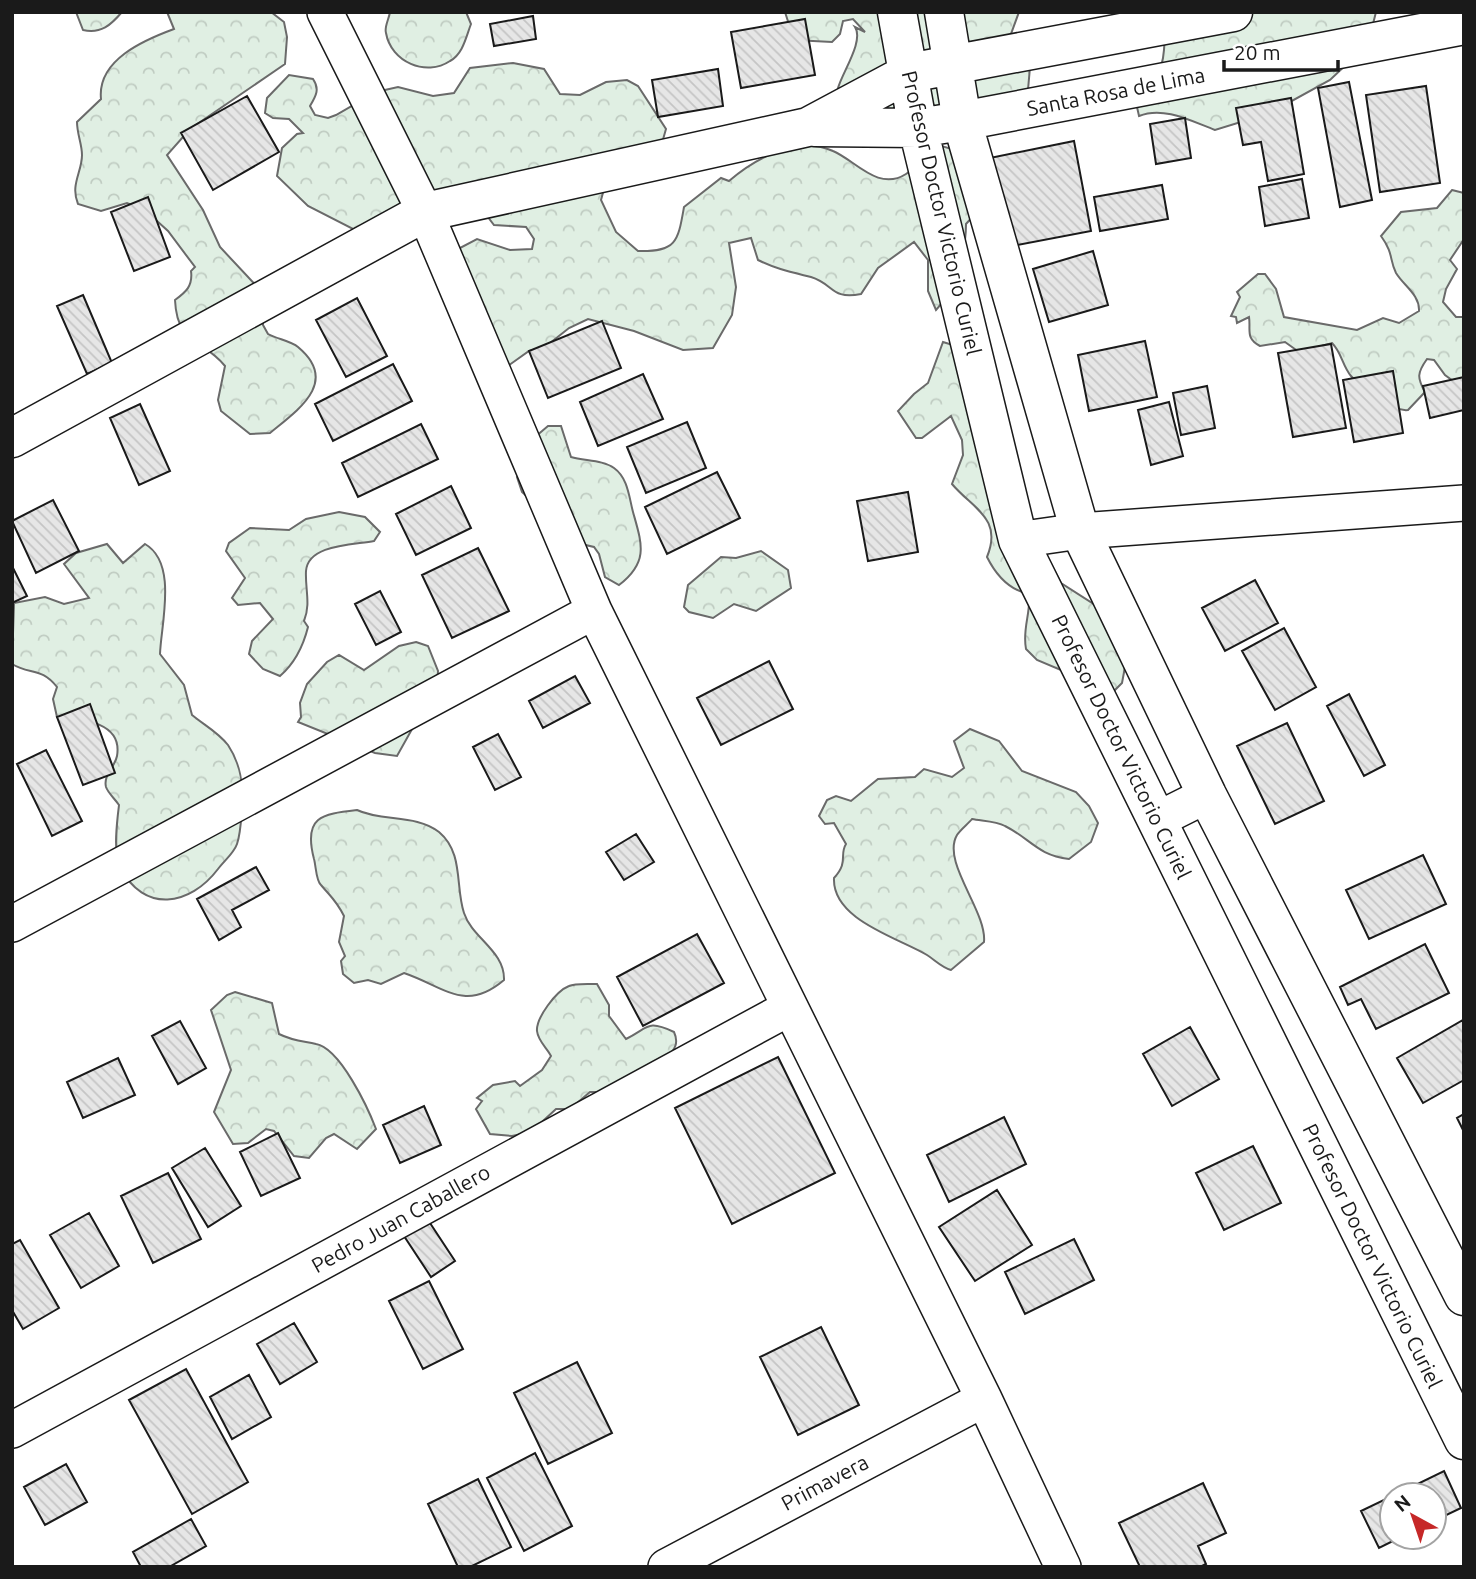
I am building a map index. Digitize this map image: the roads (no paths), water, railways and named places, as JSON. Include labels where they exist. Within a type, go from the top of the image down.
[{"type":"main road","name":"Profesor Doctor Victorio Curiel","points":[[897,12],[918,128],[1018,540],[1464,1440]]},
{"type":"main road","name":"Profesor Doctor Victorio Curiel","points":[[944,12],[955,64],[962,121],[1080,531],[1207,795],[1464,1296]]},
{"type":"main road","points":[[12,438],[425,212],[808,127],[909,73],[1233,12]]},
{"type":"main road","name":"Santa Rosa de Lima","points":[[808,127],[918,128],[1464,25]]},
{"type":"street","points":[[326,12],[425,212],[594,611],[984,1399],[1063,1567]]},
{"type":"street","points":[[1018,540],[1080,531],[1462,507]]},
{"type":"street","points":[[12,924],[594,611]]},
{"type":"street","points":[[1157,820],[1207,795]]},
{"type":"street","name":"Pedro Juan Caballero","points":[[12,1430],[789,1008]]},
{"type":"street","name":"Primavera","points":[[666,1567],[984,1399]]}]
